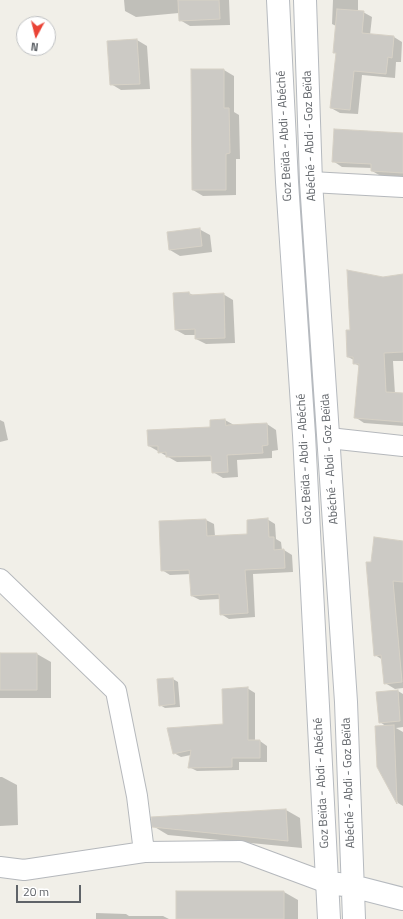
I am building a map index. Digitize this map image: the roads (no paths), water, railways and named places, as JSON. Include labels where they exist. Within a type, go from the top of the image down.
[{"type":"main road","name":"Goz Beïda - Abdi - Abéché","points":[[278,0],[287,182],[304,435],[329,919]]},
{"type":"main road","name":"Abéché - Abdi - Goz Beïda","points":[[305,0],[311,182],[346,702],[354,919]]},
{"type":"main road","points":[[327,883],[352,886],[403,899]]},
{"type":"street","points":[[311,182],[403,187]]},
{"type":"street","points":[[328,438],[403,446]]},
{"type":"street","points":[[0,579],[116,691],[137,796],[144,852]]},
{"type":"street","points":[[0,867],[24,870],[144,852],[241,850],[327,883]]}]
